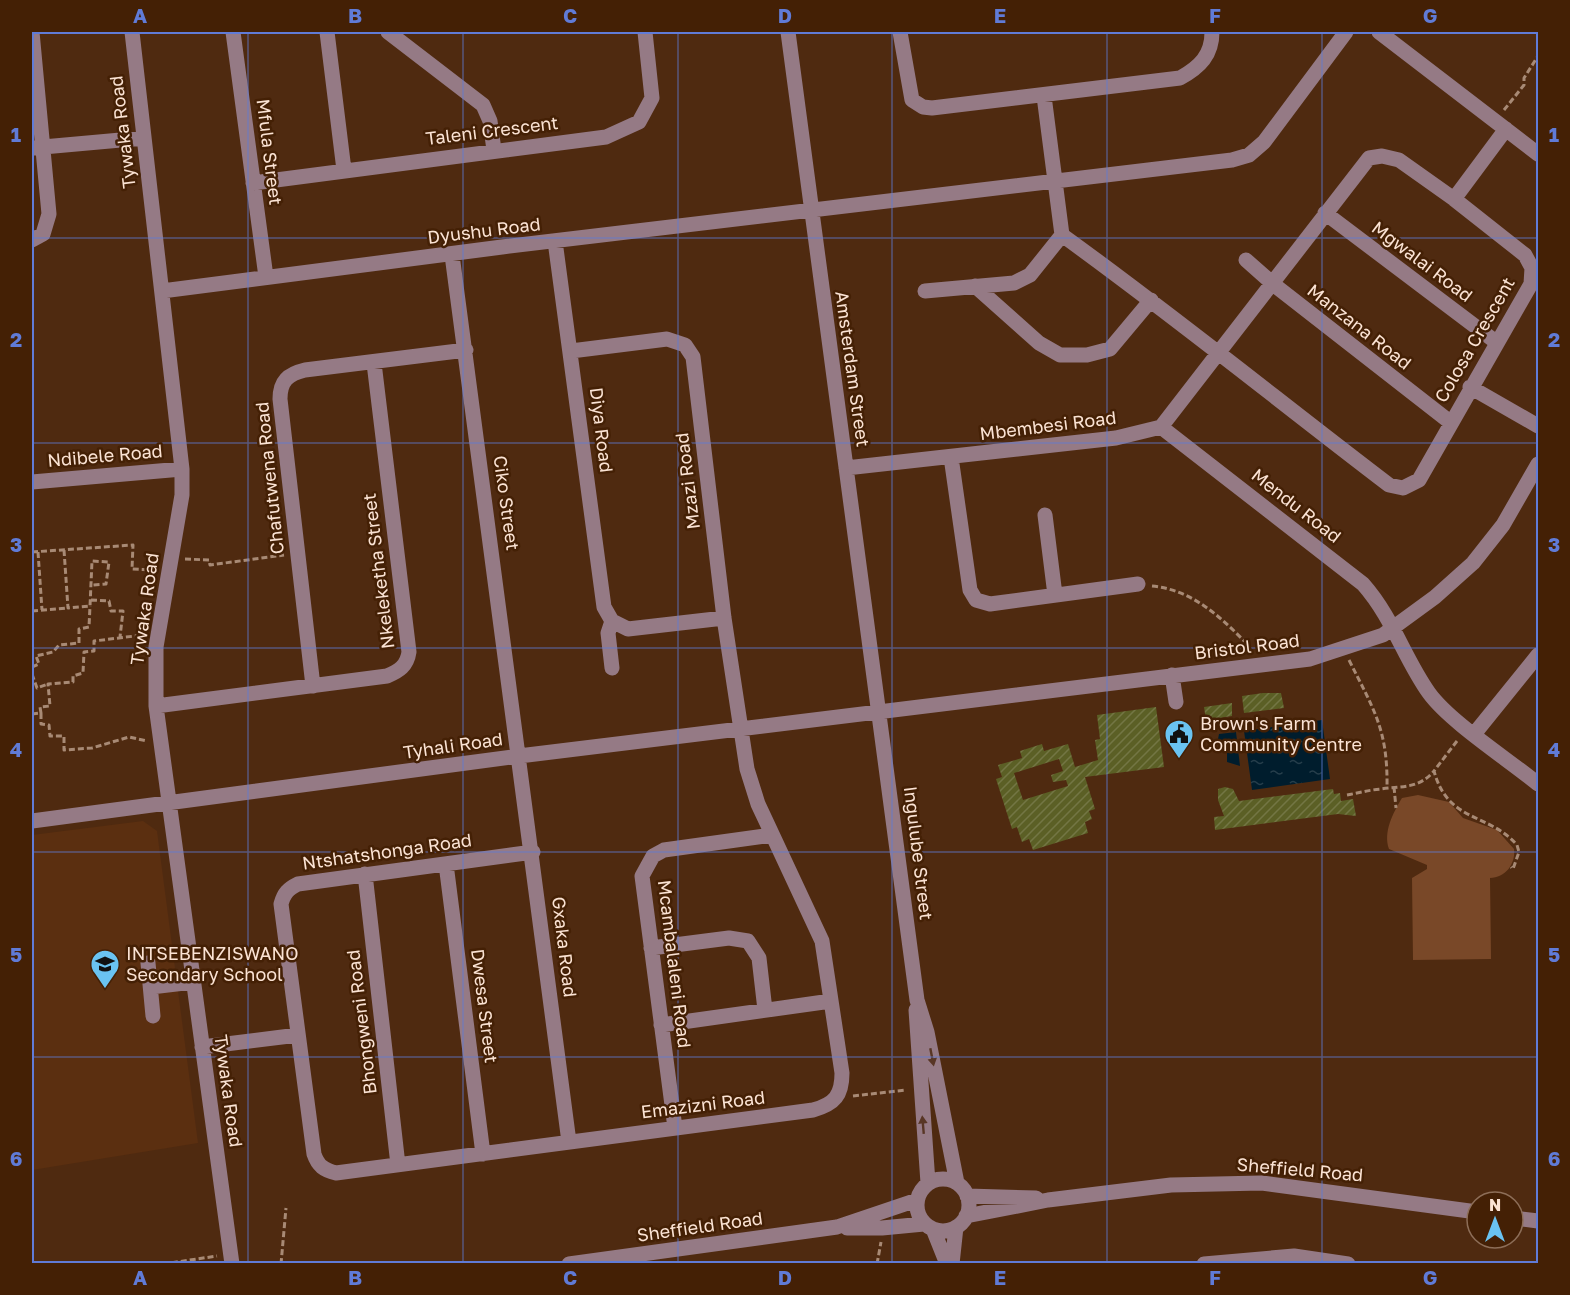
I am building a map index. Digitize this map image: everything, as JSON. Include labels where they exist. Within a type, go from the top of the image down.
[{"type":"street","points":[[32,32],[38,147],[48,221],[43,234],[32,240]]},
{"type":"street","name":"Tywaka Road","points":[[132,32],[183,469],[183,495],[157,638],[154,669],[156,706],[231,1258]]},
{"type":"street","name":"Mfula Street","points":[[234,32],[266,278]]},
{"type":"street","points":[[327,32],[344,170]]},
{"type":"street","points":[[388,32],[483,105],[490,121],[494,150]]},
{"type":"street","name":"Taleni Crescent","points":[[253,183],[606,137],[639,122],[652,98],[645,32]]},
{"type":"street","name":"Amsterdam Street","points":[[788,32],[810,210],[879,711]]},
{"type":"street","points":[[900,32],[908,90],[912,100],[923,107],[932,108],[1180,78],[1203,62],[1209,52],[1212,32]]},
{"type":"street","name":"Dyushu Road","points":[[162,291],[555,241],[1232,160],[1249,154],[1264,142],[1346,32]]},
{"type":"street","points":[[1379,32],[1539,154]]},
{"type":"street","points":[[925,291],[1025,280],[1062,235],[1053,181],[1044,96]]},
{"type":"street","points":[[1454,199],[1501,125]]},
{"type":"street","points":[[38,147],[143,138]]},
{"type":"street","name":"Colosa Crescent","points":[[1062,235],[1151,300],[1217,352],[1389,485],[1403,488],[1419,480],[1450,422],[1531,284],[1532,268],[1525,255],[1454,199],[1399,160],[1382,156],[1369,158],[1217,352]]},
{"type":"street","name":"Mgwalai Road","points":[[1325,213],[1496,342]]},
{"type":"street","name":"Diya Road","points":[[555,241],[604,607],[612,621],[608,633],[612,668]]},
{"type":"street","name":"Ciko Street","points":[[452,255],[519,756]]},
{"type":"street","name":"Manzana Road","points":[[1246,260],[1272,284],[1450,422]]},
{"type":"street","points":[[975,286],[1039,343],[1060,355],[1087,355],[1110,349],[1151,300]]},
{"type":"street","name":"Mzazi Road","points":[[571,351],[668,339],[685,345],[693,357],[724,618],[740,729]]},
{"type":"street","name":"Chafutwena Road","points":[[313,686],[280,399],[282,384],[294,373],[305,370],[466,350]]},
{"type":"street","points":[[1161,427],[1217,352]]},
{"type":"street","name":"Nkeleketha Street","points":[[156,706],[387,676],[399,671],[408,658],[374,363]]},
{"type":"street","points":[[1470,387],[1539,426]]},
{"type":"street","name":"Mbembesi Road","points":[[846,468],[1116,438],[1161,427]]},
{"type":"street","name":"Mendu Road","points":[[1161,427],[1349,572],[1380,604],[1430,694],[1539,784]]},
{"type":"street","points":[[951,457],[970,590],[976,600],[990,604],[1138,584]]},
{"type":"street","name":"Bristol Road","points":[[879,711],[1310,658],[1383,635],[1435,597],[1473,563],[1503,525],[1539,464]]},
{"type":"street","name":"Ndibele Road","points":[[32,482],[183,469]]},
{"type":"street","points":[[32,476],[32,482]]},
{"type":"street","points":[[1045,514],[1055,595]]},
{"type":"street","points":[[612,621],[628,629],[724,618]]},
{"type":"street","points":[[1471,730],[1539,655]]},
{"type":"street","points":[[1172,675],[1176,702]]},
{"type":"street","name":"Tyhali Road","points":[[32,821],[879,711]]},
{"type":"street","name":"Ingulube Street","points":[[879,711],[917,1000],[927,1032],[957,1183]]},
{"type":"street","points":[[740,729],[751,784],[772,835],[818,928],[826,959],[842,1073],[840,1092]]},
{"type":"street","name":"Gxaka Road","points":[[519,756],[569,1142]]},
{"type":"street","name":"Mcambalaleni Road","points":[[675,1128],[642,876],[653,856],[676,847],[772,835]]},
{"type":"street","name":"Ntshatshonga Road","points":[[298,1035],[281,904],[289,888],[298,884],[365,873],[532,852]]},
{"type":"street","name":"Dwesa Street","points":[[446,864],[483,1154]]},
{"type":"street","name":"Bhongweni Road","points":[[365,873],[398,1166]]},
{"type":"street","points":[[651,948],[729,938],[748,941],[759,958],[765,1010]]},
{"type":"street","points":[[148,963],[153,1016]]},
{"type":"street","points":[[151,987],[193,982]]},
{"type":"street","name":"Ingulube Street","points":[[917,1000],[915,1028],[928,1183]]},
{"type":"street","points":[[661,1025],[831,1001]]},
{"type":"street","points":[[202,1047],[298,1035]]},
{"type":"street","name":"Emazizni Road","points":[[298,1035],[316,1162],[324,1170],[336,1173],[813,1110],[828,1106],[840,1092]]},
{"type":"street","points":[[947,1263],[929,1227],[918,1212],[917,1200],[928,1183],[947,1179],[957,1183],[968,1196],[952,1263]]},
{"type":"street","name":"Sheffield Road","points":[[961,1222],[1048,1200],[1171,1185],[1262,1183],[1465,1210]]},
{"type":"street","name":"Sheffield Road","points":[[968,1196],[1048,1200]]},
{"type":"street","name":"Sheffield Road","points":[[837,1227],[917,1200]]},
{"type":"street","points":[[929,1227],[945,1231],[961,1222]]},
{"type":"street","name":"Sheffield Road","points":[[569,1263],[837,1227],[929,1227]]},
{"type":"street","points":[[1204,1263],[1294,1256],[1348,1263]]},
{"type":"path","points":[[1501,125],[1524,85],[1524,78],[1539,56]]},
{"type":"path","points":[[32,552],[133,545],[132,569],[209,560],[210,565],[253,557],[255,560],[298,554]]},
{"type":"path","points":[[64,550],[68,608]]},
{"type":"path","points":[[38,552],[42,610]]},
{"type":"path","points":[[32,667],[39,664],[36,656],[53,652],[59,645],[79,643],[79,629],[89,627],[92,561],[109,562],[106,584],[92,585]]},
{"type":"path","points":[[1138,584],[1186,594],[1206,606],[1247,644],[1251,666]]},
{"type":"path","points":[[91,600],[109,601],[111,611],[123,611],[120,637]]},
{"type":"path","points":[[32,611],[90,606]]},
{"type":"path","points":[[32,674],[37,688],[48,684],[73,682],[73,676],[83,673],[84,652],[94,651],[94,641],[120,637],[134,638],[134,634],[157,638]]},
{"type":"path","points":[[1342,648],[1381,726],[1387,756],[1387,788]]},
{"type":"path","points":[[48,684],[50,706],[40,707],[41,724],[49,724],[50,736],[64,736],[64,750],[92,748],[129,736],[145,741],[160,740]]},
{"type":"path","points":[[32,714],[41,713]]},
{"type":"path","points":[[1347,795],[1415,785],[1434,771],[1471,730]]},
{"type":"path","points":[[1434,771],[1441,789],[1458,809],[1469,817],[1495,826],[1516,845],[1518,858],[1514,869],[1511,867]]},
{"type":"path","points":[[1394,788],[1396,808]]},
{"type":"path","points":[[840,1092],[856,1096],[920,1088]]},
{"type":"path","points":[[281,1263],[286,1208]]},
{"type":"path","points":[[876,1263],[882,1228]]},
{"type":"path","points":[[163,1263],[231,1258]]},
{"type":"shaded area","points":[[1418,795],[1449,802],[1463,818],[1497,830],[1514,849],[1513,860],[1505,873],[1490,878],[1491,959],[1413,960],[1412,878],[1427,869],[1427,865],[1389,849],[1387,836],[1392,816],[1402,798]]},
{"type":"shaded area","name":"INTSEBENZISWANO Secondary School","points":[[143,821],[157,831],[198,1143],[32,1170],[32,835]]},
{"type":"water","points":[[1322,720],[1330,779],[1252,790],[1244,731]]},
{"type":"water","points":[[1236,732],[1240,766],[1227,762],[1227,752],[1217,744],[1219,734]]},
{"type":"building","points":[[1281,693],[1284,708],[1244,713],[1242,696]]},
{"type":"building","points":[[1232,703],[1232,716],[1206,720],[1204,707]]},
{"type":"building","points":[[1156,707],[1164,767],[1085,777],[1095,809],[1089,811],[1092,819],[1085,822],[1088,833],[1033,850],[1029,839],[1022,842],[1017,827],[1012,829],[996,779],[1002,777],[998,765],[1022,758],[1020,751],[1042,744],[1044,751],[1068,744],[1075,767],[1098,760],[1095,740],[1100,739],[1097,715]],"holes":[[[1059,759],[1063,771],[1051,775],[1053,782],[1066,780],[1068,786],[1023,800],[1014,773]]]},
{"type":"building","points":[[1225,787],[1233,789],[1239,801],[1333,789],[1334,794],[1340,793],[1341,801],[1353,799],[1356,816],[1338,814],[1215,830],[1214,817],[1224,816],[1218,800],[1218,789]]},
{"type":"place","name":"Brown's Farm Community Centre","points":[[1179,760]]},
{"type":"place","name":"INTSEBENZISWANO Secondary School","points":[[105,990]]}]
